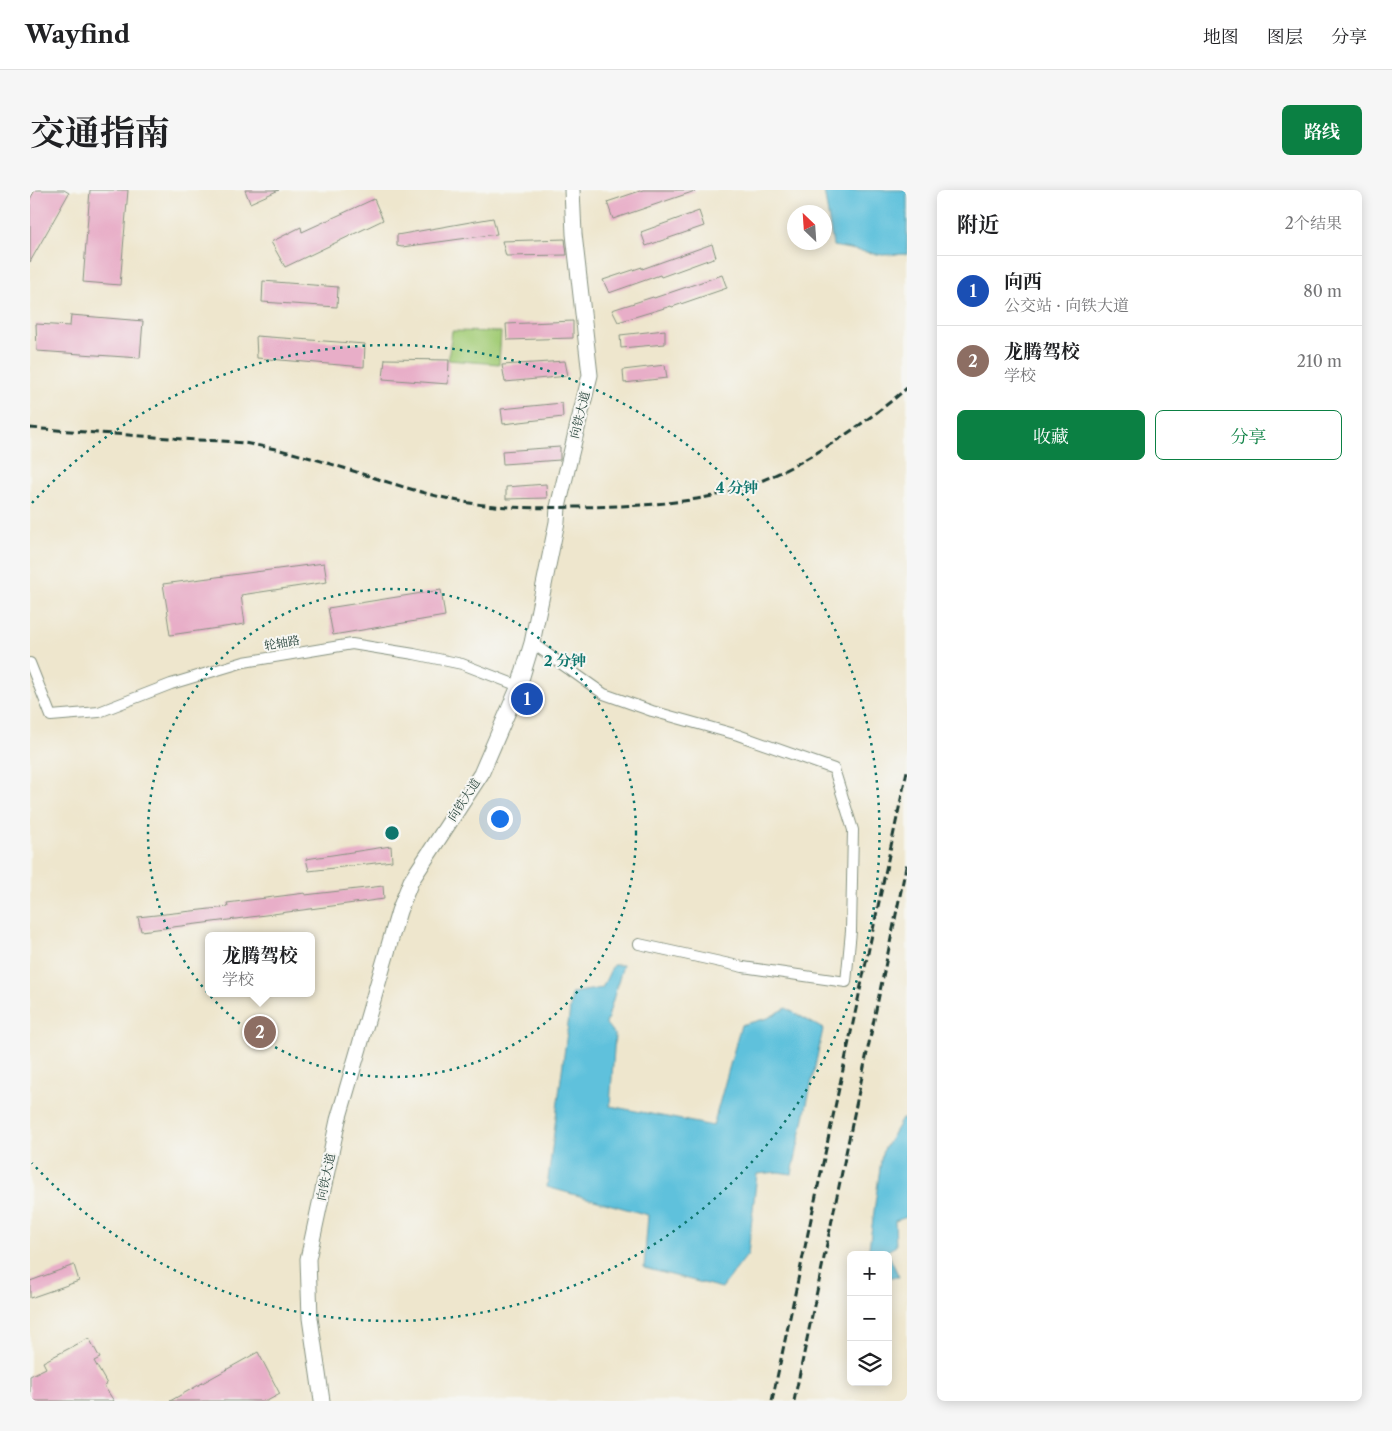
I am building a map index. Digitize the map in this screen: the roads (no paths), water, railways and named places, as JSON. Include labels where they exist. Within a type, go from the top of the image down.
[{"type":"street","name":"向铁大道","points":[[322,1401],[310,1318],[308,1259],[338,1120],[399,912],[411,882],[481,774],[519,686],[532,643],[557,522],[558,507],[590,375],[574,234],[572,190]]},
{"type":"street","points":[[532,643],[604,694],[652,711],[738,734],[834,769],[853,830],[852,931],[846,982],[743,967],[640,944]]},
{"type":"street","name":"轮轴路","points":[[30,663],[51,716],[99,712],[171,684],[244,662],[352,644],[462,664],[519,686]]},
{"type":"water","points":[[824,190],[907,190],[907,254],[882,255],[833,246],[832,205],[826,205]]},
{"type":"water","points":[[613,965],[623,965],[606,1024],[615,1035],[610,1106],[713,1126],[741,1025],[768,1018],[786,1008],[823,1029],[792,1174],[778,1172],[757,1174],[748,1254],[722,1288],[644,1268],[648,1215],[547,1187],[572,993],[602,988]]},
{"type":"water","points":[[902,1119],[907,1119],[907,1217],[895,1221],[896,1246],[887,1251],[869,1251],[882,1153]]},
{"type":"water","points":[[892,1262],[899,1277],[892,1277]]},
{"type":"railway","points":[[30,428],[246,443],[281,450],[407,488],[474,504],[533,508],[620,506],[661,504],[702,498],[722,494],[763,480],[829,446],[907,388]]},
{"type":"railway","points":[[772,1401],[907,771]]},
{"type":"railway","points":[[794,1401],[907,862]]},
{"type":"place","name":"向西","points":[[527,699]]},
{"type":"place","name":"龙腾驾校","points":[[260,1032]]}]
